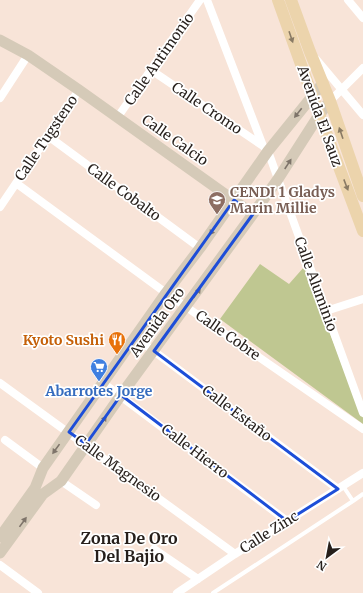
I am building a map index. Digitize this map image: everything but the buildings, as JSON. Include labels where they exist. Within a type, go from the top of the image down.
[{"type":"main road","name":"Avenida El Sauz","points":[[278,0],[319,115],[363,231]]},
{"type":"main road","name":"Avenida El Sauz","points":[[291,0],[330,102],[363,196]]},
{"type":"main road","name":"Calle Calcio","points":[[0,40],[28,55],[79,90],[253,214]]},
{"type":"main road","name":"Avenida Oro","points":[[0,537],[35,488],[43,468],[166,293],[234,200],[265,148],[323,83]]},
{"type":"main road","name":"Avenida Oro","points":[[0,553],[43,494],[61,481],[121,395],[187,307],[278,179],[319,115],[330,102]]},
{"type":"street","name":"Calle Antimonio","points":[[117,118],[200,0]]},
{"type":"street","name":"Calle Aluminio","points":[[207,0],[278,179],[363,413]]},
{"type":"street","points":[[348,0],[363,18]]},
{"type":"street","points":[[310,52],[363,115]]},
{"type":"street","points":[[0,98],[28,55]]},
{"type":"street","points":[[330,102],[363,68]]},
{"type":"street","name":"Calle Cromo","points":[[151,70],[265,148]]},
{"type":"street","name":"Calle Tugsteno","points":[[0,207],[79,90]]},
{"type":"street","name":"Calle Cobalto","points":[[48,136],[200,248]]},
{"type":"street","name":"Calle Cobre","points":[[16,183],[166,293],[363,429]]},
{"type":"street","points":[[326,311],[363,300]]},
{"type":"street","name":"Calle Estaño","points":[[135,337],[340,487]]},
{"type":"street","name":"Calle Hierro","points":[[103,382],[287,521]]},
{"type":"street","name":"Calle Magnesio","points":[[0,383],[86,444],[235,554]]},
{"type":"street","points":[[5,440],[43,468]]},
{"type":"street","name":"Calle Zinc","points":[[177,593],[235,554],[363,473]]},
{"type":"street","points":[[61,481],[96,505]]},
{"type":"street","points":[[154,549],[198,579]]},
{"type":"street","points":[[0,565],[38,593]]},
{"type":"lane","points":[[340,487],[353,501]]},
{"type":"lane","points":[[213,593],[363,494]]},
{"type":"highlighted area","points":[[234,200],[253,214],[154,351],[338,489],[287,521],[121,395],[86,444],[69,432]]},
{"type":"green space","points":[[260,264],[289,284],[304,267],[363,418],[363,424],[220,319]]},
{"type":"place","name":"CENDI 1 Gladys Marin Millie","points":[[217,215]]},
{"type":"place","name":"Kyoto Sushi","points":[[117,355]]},
{"type":"place","name":"Abarrotes Jorge","points":[[99,382]]},
{"type":"district","name":"Zona De Oro Del Bajio","points":[[129,547]]}]
